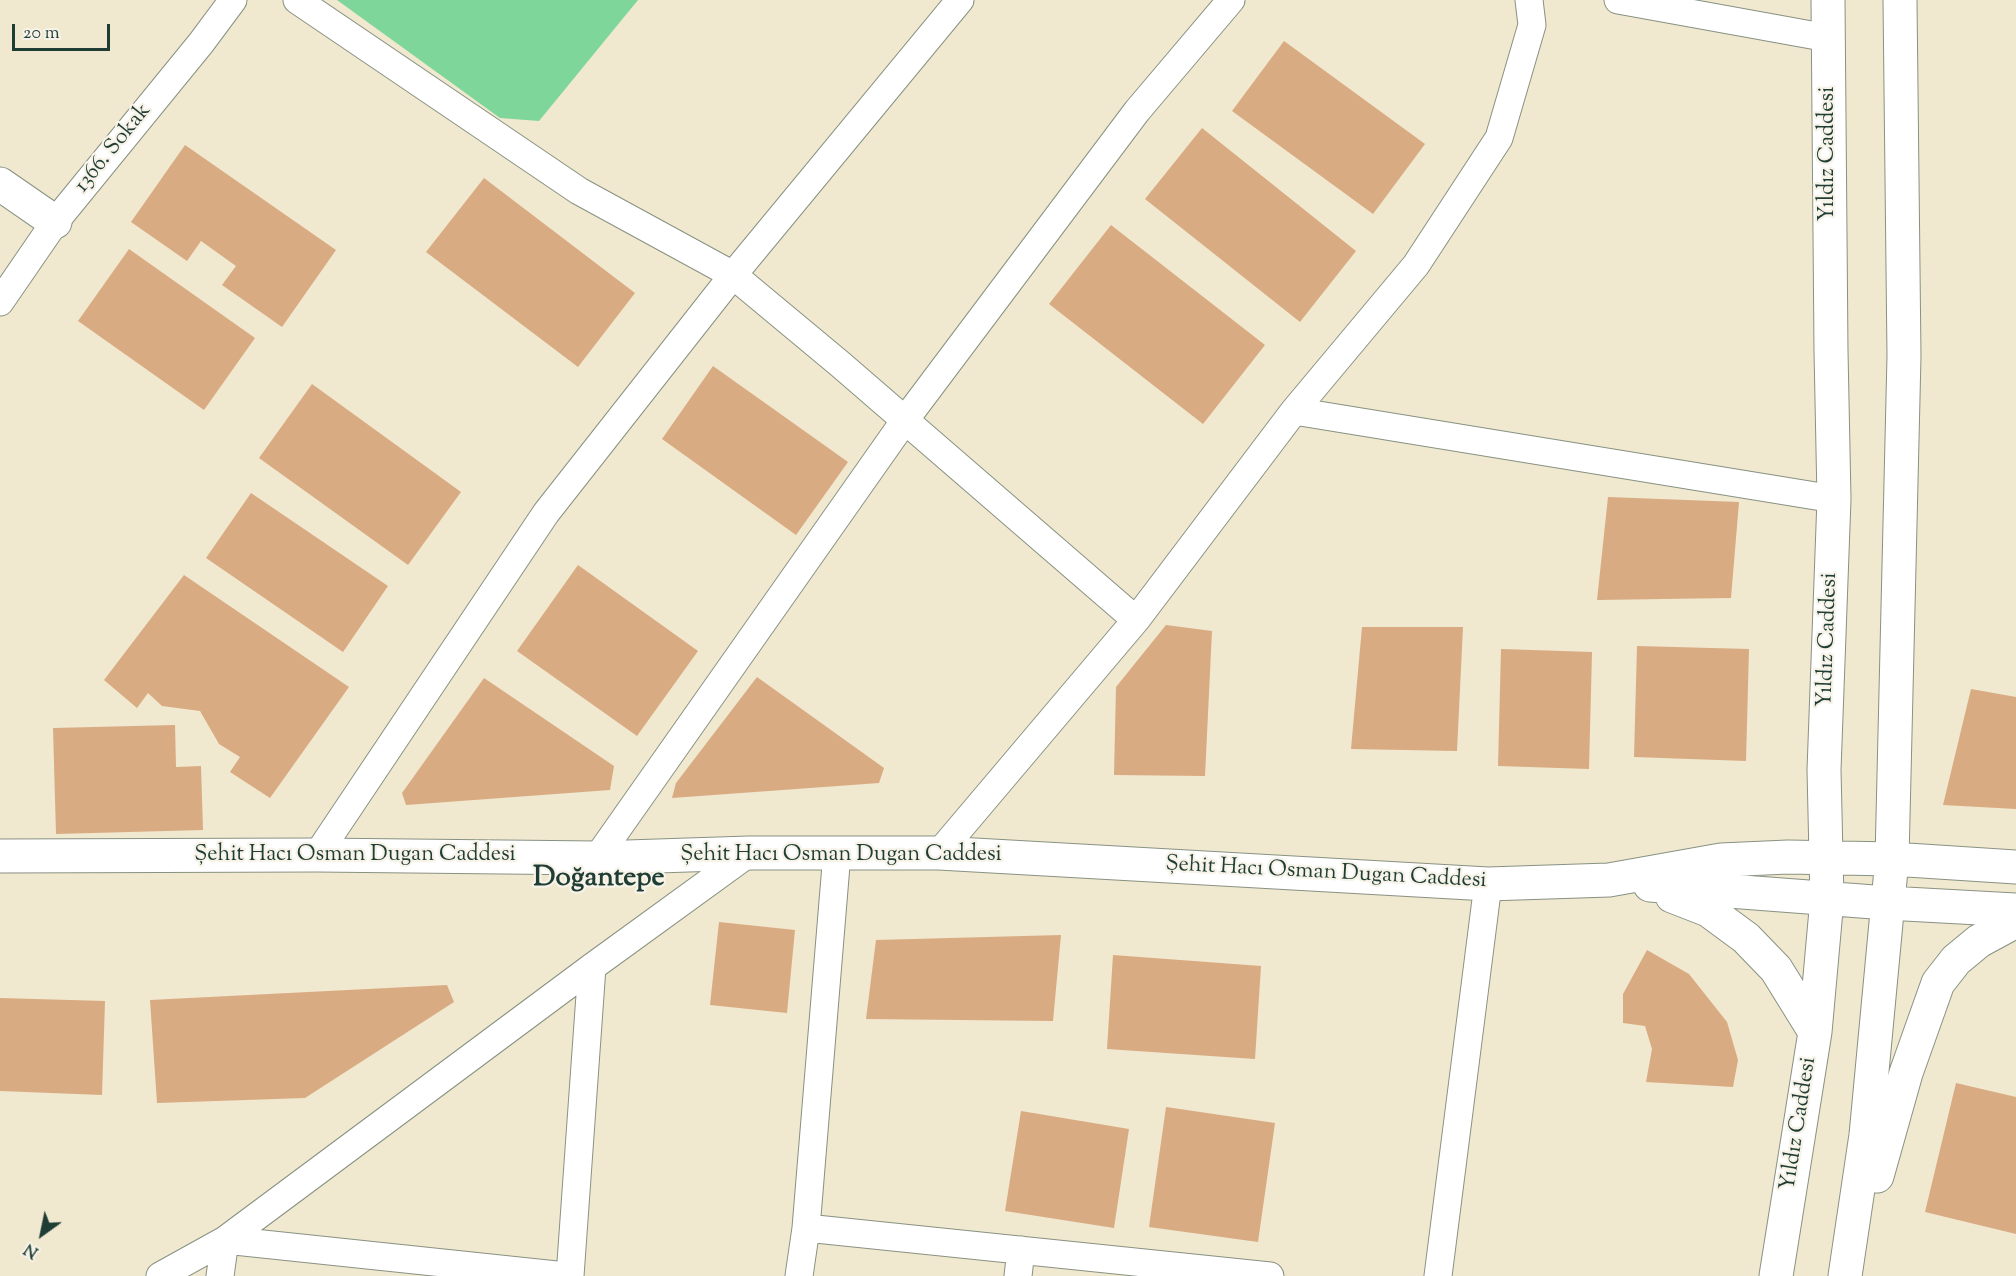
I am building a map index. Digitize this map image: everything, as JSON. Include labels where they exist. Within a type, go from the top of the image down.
[{"type":"main road","name":"Yıldız Caddesi","points":[[1776,1276],[1815,1032],[1827,899],[1824,770],[1834,499],[1828,0]]},
{"type":"main road","points":[[1847,1276],[1866,1136],[1892,859],[1904,356],[1900,0]]},
{"type":"main road","points":[[0,184],[55,222]]},
{"type":"main road","name":"Şehit Hacı Osman Dugan Caddesi","points":[[0,856],[317,855],[597,858],[749,853],[939,853],[1488,884],[1609,880]]},
{"type":"main road","points":[[1609,880],[1721,860],[1788,857],[1892,859],[2016,867]]},
{"type":"main road","points":[[1609,880],[1827,899],[2016,910]]},
{"type":"main road","points":[[1646,885],[1708,910],[1746,938],[1776,969],[1815,1032]]},
{"type":"main road","points":[[1847,1276],[1906,1073],[1938,983],[1956,960],[1979,941],[2016,921]]},
{"type":"street","name":"1366. Sokak","points":[[0,302],[55,222],[194,52],[233,0]]},
{"type":"street","points":[[297,0],[579,191],[733,275],[1136,620]]},
{"type":"street","points":[[317,855],[546,513],[733,275],[960,0]]},
{"type":"street","points":[[597,858],[905,420],[1137,111],[1231,0]]},
{"type":"street","points":[[939,853],[1136,620],[1294,411],[1410,272],[1499,138],[1532,25],[1529,0]]},
{"type":"street","points":[[1618,0],[1828,38]]},
{"type":"street","points":[[1294,411],[1834,499]]},
{"type":"street","points":[[160,1276],[225,1240],[749,853]]},
{"type":"street","points":[[799,1276],[806,1228],[837,853]]},
{"type":"street","points":[[1438,1276],[1488,884]]},
{"type":"street","points":[[225,1240],[568,1276],[592,967]]},
{"type":"street","points":[[806,1228],[1020,1263],[1270,1276]]},
{"type":"street","points":[[220,1276],[225,1240]]},
{"type":"green space","points":[[337,0],[638,0],[539,121],[500,118]]},
{"type":"building","points":[[1284,41],[1425,144],[1373,214],[1232,111]]},
{"type":"building","points":[[1202,128],[1356,251],[1300,322],[1145,199]]},
{"type":"building","points":[[185,145],[336,250],[282,327],[222,285],[236,266],[201,241],[187,261],[131,222]]},
{"type":"building","points":[[484,178],[635,293],[578,367],[426,252]]},
{"type":"building","points":[[1111,225],[1265,345],[1203,424],[1049,304]]},
{"type":"building","points":[[129,249],[255,338],[204,410],[78,321]]},
{"type":"building","points":[[713,366],[848,462],[796,535],[662,439]]},
{"type":"building","points":[[312,384],[461,492],[408,565],[259,458]]},
{"type":"building","points":[[251,493],[388,586],[343,652],[206,558]]},
{"type":"building","points":[[1608,497],[1739,502],[1731,598],[1597,600]]},
{"type":"building","points":[[578,565],[698,651],[637,736],[517,651]]},
{"type":"building","points":[[184,575],[349,687],[270,798],[230,772],[240,757],[219,744],[200,711],[162,706],[148,693],[137,708],[104,680]]},
{"type":"building","points":[[1166,625],[1212,631],[1205,776],[1114,775],[1116,687]]},
{"type":"building","points":[[1362,627],[1463,627],[1457,751],[1351,749]]},
{"type":"building","points":[[1637,646],[1749,649],[1746,761],[1634,757]]},
{"type":"building","points":[[1501,649],[1592,652],[1589,769],[1498,766]]},
{"type":"building","points":[[757,677],[884,768],[879,783],[672,798],[676,783]]},
{"type":"building","points":[[484,678],[614,766],[610,790],[406,805],[402,793]]},
{"type":"building","points":[[1971,689],[2016,697],[2016,809],[1943,805]]},
{"type":"building","points":[[175,725],[176,767],[201,766],[203,830],[56,834],[53,728]]},
{"type":"building","points":[[719,922],[795,930],[787,1013],[710,1005]]},
{"type":"building","points":[[1061,935],[1053,1021],[866,1019],[876,940]]},
{"type":"building","points":[[1647,950],[1689,974],[1727,1022],[1738,1060],[1733,1087],[1646,1082],[1652,1049],[1645,1026],[1623,1023],[1623,994]]},
{"type":"building","points":[[1113,955],[1261,966],[1255,1059],[1107,1049]]},
{"type":"building","points":[[447,985],[454,1002],[305,1098],[157,1103],[150,1000]]},
{"type":"building","points":[[0,998],[105,1001],[102,1095],[0,1091]]},
{"type":"building","points":[[1956,1083],[2016,1097],[2016,1234],[1925,1212]]},
{"type":"building","points":[[1166,1107],[1275,1123],[1258,1242],[1149,1227]]},
{"type":"building","points":[[1021,1111],[1129,1129],[1114,1228],[1005,1211]]},
{"type":"district","name":"Doğantepe","points":[[599,880]]}]
